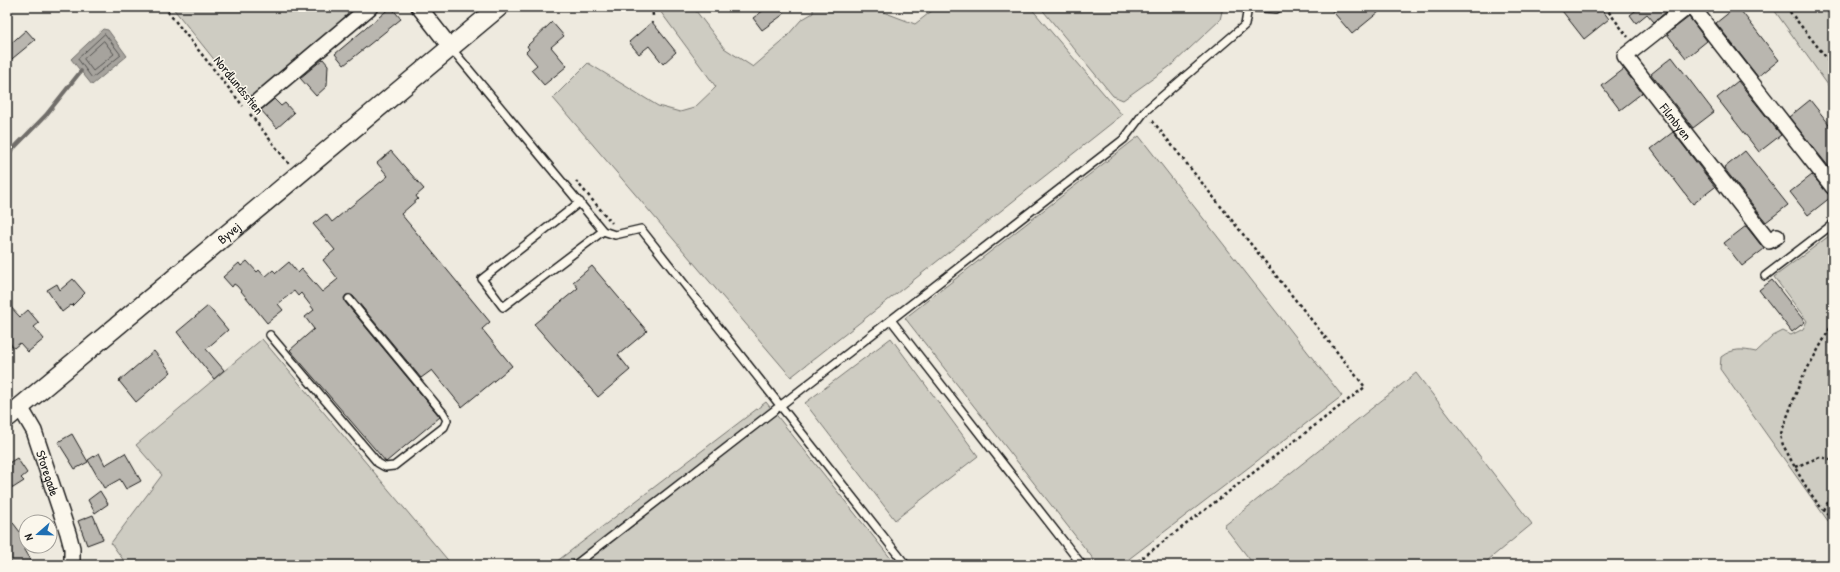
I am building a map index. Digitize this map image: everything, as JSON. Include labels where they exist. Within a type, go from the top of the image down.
[{"type":"street","points":[[257,102],[370,7]]},
{"type":"street","points":[[419,7],[451,48]]},
{"type":"street","name":"Byvej","points":[[14,413],[499,7]]},
{"type":"street","name":"Filmbyen","points":[[1687,7],[1625,56],[1769,241],[1777,236]]},
{"type":"street","points":[[1692,7],[1833,187]]},
{"type":"street","name":"Storegade","points":[[14,413],[34,431],[66,526],[72,548],[72,565]]},
{"type":"lane","points":[[575,565],[1124,138],[1145,111],[1245,26],[1248,7],[1276,9],[1279,7]]},
{"type":"lane","points":[[451,48],[603,231],[615,235],[641,229],[906,565]]},
{"type":"lane","points":[[580,202],[482,279],[503,307],[603,231]]},
{"type":"lane","points":[[1765,276],[1833,224]]},
{"type":"lane","points":[[270,335],[378,463],[385,467],[394,466],[444,427],[447,420],[349,299]]},
{"type":"lane","points":[[891,320],[1082,565]]},
{"type":"path","name":"Nordlundsstien","points":[[164,7],[298,175]]},
{"type":"path","points":[[652,7],[653,16]]},
{"type":"path","points":[[1605,7],[1636,47]]},
{"type":"path","points":[[1786,7],[1833,66]]},
{"type":"path","points":[[1133,565],[1365,387],[1145,111]]},
{"type":"path","points":[[1833,323],[1801,380],[1780,436],[1783,445],[1795,467],[1814,498],[1824,510],[1833,517]]},
{"type":"path","points":[[1795,467],[1820,457],[1833,460]]},
{"type":"path","points":[[1824,510],[1833,492]]},
{"type":"shaded area","points":[[172,7],[365,7],[249,103]]},
{"type":"shaded area","points":[[660,7],[693,7],[724,48],[753,67],[781,43],[801,20],[813,13],[813,7],[865,7],[867,9],[878,10],[915,24],[937,7],[1030,7],[1122,115],[791,377],[553,98],[588,63],[658,106],[680,112],[694,108],[716,87],[660,11]]},
{"type":"shaded area","points":[[1040,7],[1223,7],[1220,20],[1173,64],[1123,100],[1113,96]]},
{"type":"shaded area","points":[[1772,7],[1833,7],[1833,92]]},
{"type":"shaded area","points":[[1139,136],[1342,396],[1121,565],[1098,565],[905,318]]},
{"type":"shaded area","points":[[1833,233],[1833,522],[1828,521],[1720,369],[1721,357],[1725,354],[1742,350],[1756,352],[1773,336],[1783,331],[1791,335],[1803,329],[1807,321],[1774,277]]},
{"type":"shaded area","points":[[891,338],[978,456],[895,520],[805,403]]},
{"type":"shaded area","points":[[262,339],[452,565],[127,565],[111,543],[162,475],[136,445]]},
{"type":"shaded area","points":[[1416,373],[1532,524],[1482,565],[1254,565],[1224,526]]},
{"type":"shaded area","points":[[766,402],[896,565],[552,565]]},
{"type":"water","points":[[103,29],[108,30],[127,56],[92,85],[71,59]]},
{"type":"building","points":[[391,7],[401,19],[344,65],[335,54]]},
{"type":"building","points":[[768,7],[779,7],[784,14],[762,30],[753,18]]},
{"type":"building","points":[[1329,7],[1385,7],[1352,34]]},
{"type":"building","points":[[1559,7],[1600,7],[1609,19],[1584,39]]},
{"type":"building","points":[[1640,7],[1672,7],[1654,22],[1647,14],[1636,23],[1630,15]]},
{"type":"building","points":[[1738,7],[1779,60],[1758,77],[1716,23]]},
{"type":"building","points":[[1689,17],[1707,41],[1686,58],[1667,34]]},
{"type":"building","points":[[552,22],[564,36],[551,47],[567,66],[544,85],[531,70],[537,65],[526,52],[529,49],[527,46]]},
{"type":"building","points":[[652,22],[676,52],[663,64],[649,46],[639,54],[629,42]]},
{"type":"building","points":[[26,30],[35,40],[7,63],[7,47]]},
{"type":"building","points":[[1672,57],[1714,112],[1693,128],[1651,74]]},
{"type":"building","points":[[323,59],[328,65],[327,86],[316,96],[300,78]]},
{"type":"building","points":[[1624,69],[1642,93],[1620,110],[1602,86]]},
{"type":"building","points":[[1738,81],[1781,135],[1759,152],[1717,98]]},
{"type":"building","points":[[274,99],[281,106],[285,103],[294,113],[277,128],[261,110]]},
{"type":"building","points":[[1810,100],[1833,129],[1833,172],[1789,117]]},
{"type":"building","points":[[1673,132],[1715,187],[1693,204],[1651,149]]},
{"type":"building","points":[[391,151],[424,189],[416,196],[418,199],[401,214],[490,322],[482,329],[512,366],[462,407],[432,370],[421,378],[353,296],[346,295],[344,298],[345,302],[440,417],[386,462],[290,350],[314,329],[305,317],[314,310],[301,293],[298,296],[294,291],[278,304],[283,310],[267,323],[237,286],[234,284],[232,287],[223,277],[239,263],[241,266],[247,261],[257,272],[259,270],[265,277],[273,270],[276,273],[289,262],[298,273],[302,269],[322,292],[338,279],[323,260],[335,250],[313,224],[326,214],[332,222],[388,176],[377,163]]},
{"type":"building","points":[[1745,151],[1788,205],[1766,222],[1724,168]]},
{"type":"building","points":[[1812,175],[1831,197],[1808,215],[1790,192]]},
{"type":"building","points":[[1746,226],[1764,249],[1742,266],[1724,243]]},
{"type":"building","points":[[592,266],[647,331],[618,355],[630,370],[598,397],[534,324],[578,288],[573,282]]},
{"type":"building","points":[[73,279],[85,293],[72,306],[71,305],[62,312],[47,290],[57,284],[60,290]]},
{"type":"building","points":[[1772,280],[1805,322],[1792,332],[1759,290]]},
{"type":"building","points":[[7,303],[20,317],[28,310],[39,323],[34,327],[44,339],[28,352],[20,343],[14,348],[7,340]]},
{"type":"building","points":[[208,306],[228,330],[206,349],[224,370],[214,379],[177,332]]},
{"type":"building","points":[[154,351],[171,372],[136,402],[119,381]]},
{"type":"building","points":[[72,434],[88,462],[75,469],[58,442]]},
{"type":"building","points":[[99,453],[105,465],[125,453],[141,481],[126,489],[120,479],[104,488],[88,460]]},
{"type":"building","points":[[17,458],[27,473],[21,478],[24,481],[13,488],[7,480],[7,464]]},
{"type":"building","points":[[100,491],[108,504],[95,513],[88,500]]},
{"type":"building","points":[[7,515],[18,529],[18,554],[27,554],[34,565],[7,565]]},
{"type":"building","points":[[93,515],[103,539],[87,545],[78,521]]},
{"type":"waterway","points":[[9,153],[46,115],[81,71]]}]
